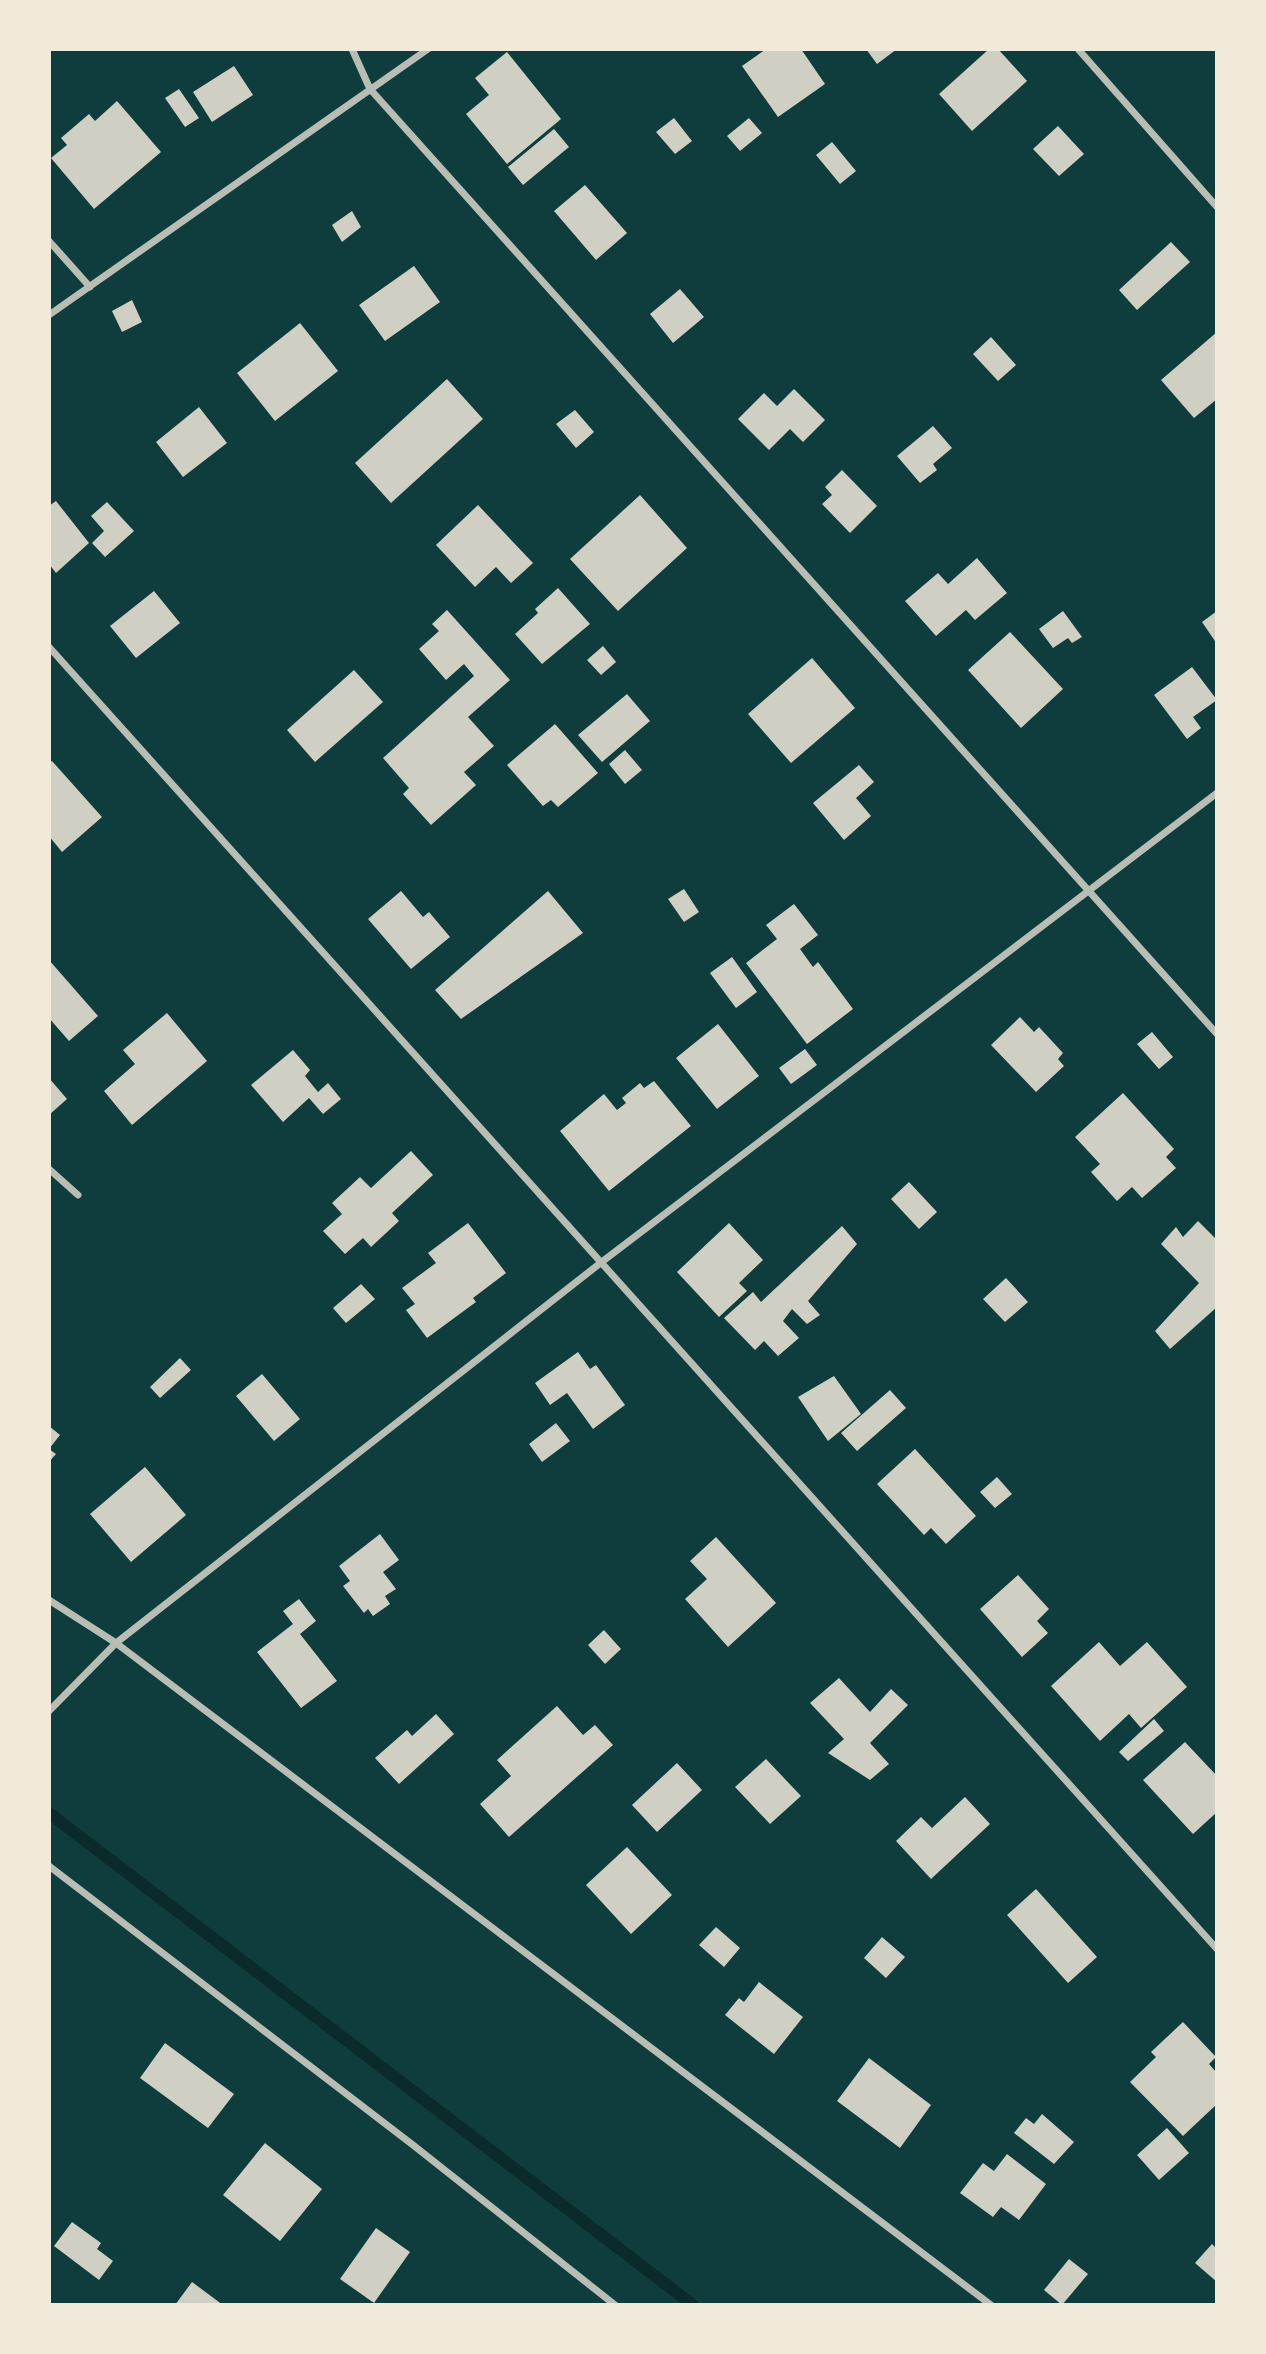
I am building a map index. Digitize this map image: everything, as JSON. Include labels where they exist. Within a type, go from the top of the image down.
[{"type":"street","points":[[352,49],[370,89],[1217,1034]]},
{"type":"street","points":[[49,315],[428,49]]},
{"type":"street","points":[[1078,49],[1217,207]]},
{"type":"street","points":[[49,241],[90,287]]},
{"type":"street","points":[[49,647],[603,1261],[1217,1949]]},
{"type":"street","points":[[49,1711],[116,1643],[603,1261],[1217,793]]},
{"type":"street","points":[[49,1169],[78,1195]]},
{"type":"street","points":[[49,1600],[116,1643],[991,2305]]},
{"type":"street","points":[[49,1866],[413,2145],[615,2305]]},
{"type":"street","points":[[600,2294],[600,2305]]},
{"type":"building","points":[[766,49],[801,49],[825,84],[778,117],[742,66]]},
{"type":"building","points":[[866,49],[897,49],[877,64]]},
{"type":"building","points":[[989,49],[998,49],[1027,81],[972,131],[939,94]]},
{"type":"building","points":[[507,52],[561,119],[507,164],[466,114],[489,95],[475,78]]},
{"type":"building","points":[[234,66],[253,95],[212,122],[193,92]]},
{"type":"building","points":[[179,89],[199,118],[185,127],[165,98]]},
{"type":"building","points":[[117,101],[161,152],[94,209],[51,158],[67,145],[61,138],[89,114],[95,121]]},
{"type":"building","points":[[674,118],[692,141],[675,154],[656,132]]},
{"type":"building","points":[[749,118],[762,133],[740,151],[727,136]]},
{"type":"building","points":[[1058,126],[1084,154],[1059,176],[1033,149]]},
{"type":"building","points":[[554,129],[569,147],[523,185],[508,167]]},
{"type":"building","points":[[832,142],[856,171],[840,184],[816,155]]},
{"type":"building","points":[[585,185],[627,233],[596,260],[554,211]]},
{"type":"building","points":[[352,211],[361,227],[342,242],[332,225]]},
{"type":"building","points":[[1171,242],[1190,262],[1137,310],[1119,290]]},
{"type":"building","points":[[414,266],[440,302],[385,341],[359,305]]},
{"type":"building","points":[[680,289],[704,317],[673,343],[650,314]]},
{"type":"building","points":[[132,300],[142,322],[122,332],[112,311]]},
{"type":"building","points":[[300,323],[338,371],[275,421],[237,373]]},
{"type":"building","points":[[1217,332],[1217,399],[1194,418],[1161,380]]},
{"type":"building","points":[[991,337],[1016,365],[998,381],[973,354]]},
{"type":"building","points":[[447,379],[483,419],[391,503],[355,463]]},
{"type":"building","points":[[794,389],[825,420],[803,442],[790,429],[769,450],[738,419],[764,393],[777,406]]},
{"type":"building","points":[[199,407],[227,443],[183,477],[156,442]]},
{"type":"building","points":[[575,410],[594,432],[576,448],[556,424]]},
{"type":"building","points":[[933,426],[952,448],[933,464],[937,470],[920,483],[897,456]]},
{"type":"building","points":[[842,470],[877,506],[850,533],[822,504],[832,495],[825,487]]},
{"type":"building","points":[[640,495],[687,548],[618,611],[570,559]]},
{"type":"building","points":[[56,501],[89,543],[56,573],[49,564],[49,506]]},
{"type":"building","points":[[107,502],[134,531],[105,557],[92,543],[104,531],[91,516]]},
{"type":"building","points":[[478,505],[533,563],[511,583],[496,567],[475,587],[436,545]]},
{"type":"building","points":[[977,558],[1007,593],[975,620],[966,610],[936,636],[905,601],[938,573],[948,584]]},
{"type":"building","points":[[558,588],[590,624],[542,664],[515,634],[538,613],[535,609]]},
{"type":"building","points":[[154,591],[180,623],[136,658],[110,626]]},
{"type":"building","points":[[447,610],[510,680],[468,717],[494,746],[464,772],[476,785],[431,825],[403,794],[409,788],[383,758],[474,676],[464,664],[446,680],[419,649],[439,631],[432,624]]},
{"type":"building","points":[[1063,611],[1082,637],[1072,643],[1068,638],[1053,648],[1039,629]]},
{"type":"building","points":[[1217,611],[1217,644],[1202,622]]},
{"type":"building","points":[[1010,632],[1063,689],[1021,728],[968,670]]},
{"type":"building","points":[[603,646],[616,662],[601,675],[587,660]]},
{"type":"building","points":[[812,658],[855,708],[791,763],[748,714]]},
{"type":"building","points":[[1192,667],[1217,700],[1193,717],[1201,728],[1187,739],[1154,695]]},
{"type":"building","points":[[354,670],[383,702],[315,762],[287,730]]},
{"type":"building","points":[[627,694],[650,721],[602,762],[578,735]]},
{"type":"building","points":[[555,724],[598,773],[558,807],[551,800],[543,806],[507,765]]},
{"type":"building","points":[[625,750],[642,770],[625,784],[609,764]]},
{"type":"building","points":[[52,761],[102,817],[62,852],[49,836],[49,763]]},
{"type":"building","points":[[859,765],[874,782],[856,798],[871,816],[844,840],[813,803]]},
{"type":"building","points":[[684,889],[699,912],[684,922],[668,899]]},
{"type":"building","points":[[401,891],[423,917],[429,912],[450,937],[411,969],[368,919]]},
{"type":"building","points":[[548,891],[583,933],[461,1019],[435,990]]},
{"type":"building","points":[[794,904],[818,935],[800,949],[813,967],[818,962],[853,1009],[807,1044],[746,963],[777,939],[766,925]]},
{"type":"building","points":[[732,957],[757,992],[736,1008],[710,973]]},
{"type":"building","points":[[49,960],[98,1016],[69,1041],[49,1018]]},
{"type":"building","points":[[167,1013],[207,1061],[132,1125],[104,1091],[135,1064],[123,1050]]},
{"type":"building","points":[[1020,1017],[1034,1032],[1039,1027],[1063,1053],[1058,1059],[1064,1066],[1036,1092],[991,1045]]},
{"type":"building","points":[[718,1024],[759,1076],[717,1109],[676,1058]]},
{"type":"building","points":[[1152,1032],[1173,1057],[1159,1069],[1137,1044]]},
{"type":"building","points":[[805,1049],[817,1065],[791,1084],[779,1068]]},
{"type":"building","points":[[293,1050],[310,1070],[305,1076],[318,1092],[328,1083],[341,1099],[323,1114],[309,1098],[283,1122],[251,1085]]},
{"type":"building","points":[[49,1078],[67,1099],[49,1115]]},
{"type":"building","points":[[654,1081],[691,1126],[609,1191],[560,1131],[604,1094],[617,1110],[626,1103],[622,1098],[640,1083],[644,1088]]},
{"type":"building","points":[[1123,1093],[1174,1149],[1166,1157],[1176,1168],[1142,1198],[1132,1187],[1117,1201],[1091,1172],[1100,1164],[1075,1137]]},
{"type":"building","points":[[411,1151],[433,1175],[392,1213],[399,1221],[371,1247],[363,1238],[345,1254],[323,1231],[342,1214],[332,1203],[360,1177],[371,1188]]},
{"type":"building","points":[[909,1182],[937,1212],[919,1229],[891,1199]]},
{"type":"building","points":[[1198,1221],[1217,1240],[1217,1307],[1170,1349],[1155,1331],[1199,1283],[1161,1244],[1176,1227],[1183,1237]]},
{"type":"building","points":[[468,1223],[506,1273],[473,1298],[476,1302],[427,1338],[406,1310],[415,1304],[402,1288],[436,1263],[428,1253]]},
{"type":"building","points":[[729,1223],[763,1260],[739,1283],[747,1291],[719,1317],[677,1272]]},
{"type":"building","points":[[842,1226],[857,1244],[808,1301],[820,1315],[807,1324],[792,1309],[783,1321],[799,1338],[778,1356],[764,1341],[755,1350],[724,1318],[753,1292],[761,1302]]},
{"type":"building","points":[[1006,1278],[1028,1302],[1005,1322],[983,1299]]},
{"type":"building","points":[[361,1284],[375,1299],[346,1323],[333,1308]]},
{"type":"building","points":[[578,1352],[590,1369],[596,1365],[625,1405],[593,1429],[567,1393],[550,1405],[535,1383]]},
{"type":"building","points":[[180,1358],[191,1370],[160,1398],[150,1387]]},
{"type":"building","points":[[262,1374],[300,1419],[274,1441],[236,1396]]},
{"type":"building","points":[[834,1376],[861,1414],[828,1441],[798,1397]]},
{"type":"building","points":[[890,1390],[906,1408],[857,1451],[841,1433]]},
{"type":"building","points":[[556,1423],[570,1441],[542,1462],[529,1444]]},
{"type":"building","points":[[49,1426],[60,1435],[49,1449]]},
{"type":"building","points":[[49,1449],[56,1454],[49,1462]]},
{"type":"building","points":[[915,1449],[976,1516],[946,1544],[931,1528],[924,1535],[877,1484]]},
{"type":"building","points":[[145,1467],[186,1515],[131,1562],[90,1514]]},
{"type":"building","points":[[997,1477],[1012,1494],[995,1508],[980,1492]]},
{"type":"building","points":[[380,1534],[399,1560],[383,1572],[396,1589],[385,1596],[390,1604],[373,1616],[368,1609],[364,1613],[343,1586],[350,1581],[339,1566]]},
{"type":"building","points":[[716,1537],[776,1603],[728,1647],[685,1599],[707,1579],[690,1561]]},
{"type":"building","points":[[1018,1575],[1049,1609],[1037,1621],[1048,1633],[1022,1657],[980,1609]]},
{"type":"building","points":[[299,1599],[316,1621],[300,1634],[337,1681],[301,1708],[257,1652],[293,1624],[283,1611]]},
{"type":"building","points":[[604,1630],[621,1649],[605,1664],[588,1645]]},
{"type":"building","points":[[1099,1642],[1120,1666],[1147,1642],[1187,1687],[1141,1728],[1129,1714],[1100,1741],[1051,1686]]},
{"type":"building","points":[[839,1678],[870,1712],[891,1689],[908,1705],[870,1743],[889,1764],[870,1780],[828,1753],[844,1739],[810,1703]]},
{"type":"building","points":[[557,1706],[583,1735],[595,1725],[613,1745],[509,1837],[480,1804],[511,1776],[497,1760]]},
{"type":"building","points":[[436,1714],[454,1734],[399,1784],[375,1758],[407,1730],[412,1736]]},
{"type":"building","points":[[1154,1719],[1164,1731],[1128,1761],[1119,1752]]},
{"type":"building","points":[[1185,1742],[1217,1776],[1217,1812],[1193,1834],[1143,1780]]},
{"type":"building","points":[[766,1759],[801,1796],[770,1824],[735,1787]]},
{"type":"building","points":[[677,1763],[702,1790],[657,1832],[632,1805]]},
{"type":"building","points":[[965,1797],[990,1824],[931,1879],[896,1841],[921,1817],[932,1828]]},
{"type":"building","points":[[627,1847],[672,1895],[631,1934],[586,1885]]},
{"type":"building","points":[[1036,1889],[1097,1957],[1068,1983],[1007,1915]]},
{"type":"building","points":[[716,1927],[740,1948],[724,1967],[699,1945]]},
{"type":"building","points":[[882,1937],[905,1957],[886,1978],[864,1958]]},
{"type":"building","points":[[759,1982],[803,2017],[774,2054],[725,2015],[739,1998],[744,2002]]},
{"type":"building","points":[[1183,2022],[1216,2057],[1209,2064],[1217,2073],[1217,2104],[1183,2136],[1130,2082],[1156,2057],[1151,2052]]},
{"type":"building","points":[[165,2043],[234,2094],[208,2128],[140,2078]]},
{"type":"building","points":[[869,2058],[931,2105],[900,2148],[837,2101]]},
{"type":"building","points":[[1042,2114],[1074,2142],[1054,2164],[1014,2133],[1026,2118],[1034,2124]]},
{"type":"building","points":[[1167,2128],[1189,2153],[1159,2180],[1137,2155]]},
{"type":"building","points":[[265,2143],[322,2189],[280,2241],[223,2195]]},
{"type":"building","points":[[1007,2154],[1046,2184],[1019,2220],[1001,2207],[993,2217],[960,2193],[983,2163],[994,2171]]},
{"type":"building","points":[[72,2222],[101,2243],[97,2249],[113,2261],[99,2280],[54,2246]]},
{"type":"building","points":[[376,2228],[410,2252],[374,2303],[340,2279]]},
{"type":"building","points":[[1212,2244],[1217,2249],[1217,2282],[1195,2263]]},
{"type":"building","points":[[1069,2259],[1088,2274],[1062,2305],[1044,2290]]},
{"type":"building","points":[[192,2282],[223,2305],[175,2305]]},
{"type":"waterway","points":[[49,1813],[693,2305]]}]
